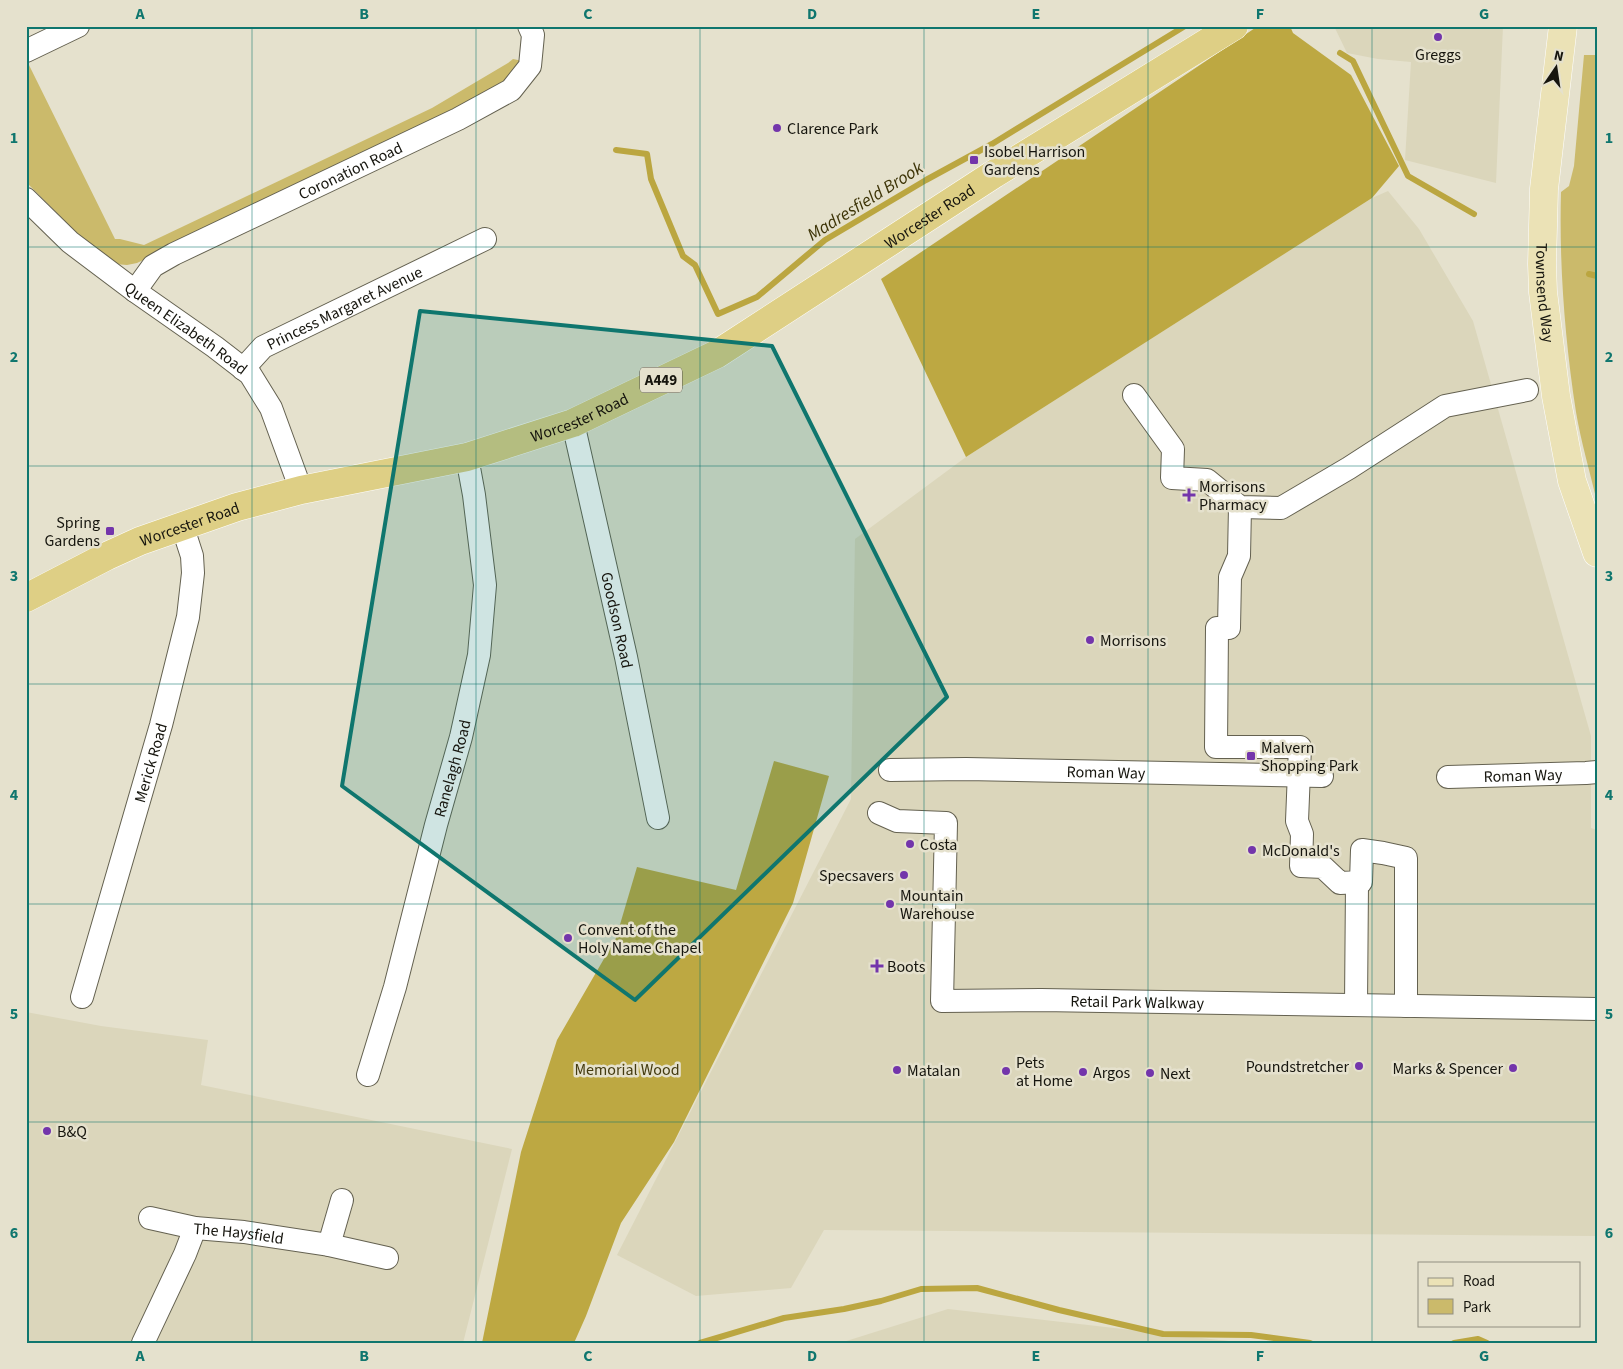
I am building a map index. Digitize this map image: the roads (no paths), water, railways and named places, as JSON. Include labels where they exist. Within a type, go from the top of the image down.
[{"type":"highway","name":"Worcester Road","points":[[29,591],[182,525],[237,507],[301,490],[467,457],[573,423],[717,354],[1013,162],[1234,26]]},
{"type":"main road","name":"Townsend Way","points":[[1563,26],[1549,131],[1544,189],[1543,292],[1556,396],[1572,481],[1597,553]]},
{"type":"street","points":[[26,51],[78,26]]},
{"type":"street","name":"Coronation Road","points":[[135,291],[153,266],[174,254],[458,119],[511,90],[530,66],[533,35],[529,26]]},
{"type":"street","name":"Queen Elizabeth Road","points":[[26,199],[70,242],[135,291],[215,346],[250,374],[271,408],[301,490]]},
{"type":"street","name":"Princess Margaret Avenue","points":[[244,369],[263,347],[446,248],[485,239]]},
{"type":"street","points":[[1134,395],[1173,449],[1172,478],[1207,480],[1240,507],[1281,508],[1349,468],[1445,406],[1527,390]]},
{"type":"street","name":"Goodson Road","points":[[573,423],[626,657],[658,818]]},
{"type":"street","name":"Ranelagh Road","points":[[368,1075],[395,987],[461,737],[479,655],[485,585],[474,494],[467,457]]},
{"type":"street","points":[[1240,507],[1239,556],[1230,577],[1230,628],[1217,628],[1216,747],[1300,747],[1297,821],[1302,834],[1301,866],[1323,867],[1340,882],[1357,883],[1361,882],[1362,850],[1383,852],[1406,858],[1406,1006]]},
{"type":"street","name":"Merick Road","points":[[82,997],[161,725],[188,617],[193,573],[192,556],[182,525]]},
{"type":"street","name":"Roman Way","points":[[890,770],[966,769],[1322,776]]},
{"type":"street","name":"Roman Way","points":[[1448,777],[1597,772]]},
{"type":"street","name":"Retail Park Walkway","points":[[879,813],[897,821],[946,823],[942,1001],[1041,1000],[1589,1008]]},
{"type":"street","points":[[1356,1005],[1357,883]]},
{"type":"street","points":[[328,1246],[342,1200]]},
{"type":"street","name":"The Haysfield","points":[[150,1218],[195,1228],[244,1232],[387,1258]]},
{"type":"street","points":[[143,1343],[185,1254],[195,1228]]},
{"type":"waterway","name":"Madresfield Brook","points":[[616,150],[647,154],[651,179],[683,256],[695,265],[718,314],[757,297],[825,240],[926,180],[992,144],[1185,26]]},
{"type":"waterway","name":"Madresfield Brook","points":[[1340,53],[1353,61],[1408,176],[1474,214]]},
{"type":"waterway","name":"Madresfield Brook","points":[[1589,274],[1597,276]]},
{"type":"waterway","points":[[700,1343],[784,1318],[844,1309],[881,1301],[921,1289],[977,1288],[1059,1310],[1163,1334],[1251,1335],[1310,1343]]},
{"type":"waterway","points":[[1454,1343],[1478,1339],[1487,1343]]},
{"type":"place","name":"Greggs","points":[[1438,37]]},
{"type":"place","name":"Clarence Park","points":[[777,128]]},
{"type":"place","name":"Isobel Harrison Gardens","points":[[974,160]]},
{"type":"place","name":"Morrisons Pharmacy","points":[[1189,495]]},
{"type":"place","name":"Spring Gardens","points":[[110,531]]},
{"type":"place","name":"Morrisons","points":[[1090,640]]},
{"type":"place","name":"Malvern Shopping Park","points":[[1251,756]]},
{"type":"place","name":"Costa","points":[[910,844]]},
{"type":"place","name":"McDonald's","points":[[1252,850]]},
{"type":"place","name":"Specsavers","points":[[904,875]]},
{"type":"place","name":"Mountain Warehouse","points":[[890,904]]},
{"type":"place","name":"Convent of the Holy Name Chapel","points":[[568,938]]},
{"type":"place","name":"Boots","points":[[877,966]]},
{"type":"place","name":"Poundstretcher","points":[[1359,1066]]},
{"type":"place","name":"Marks & Spencer","points":[[1513,1068]]},
{"type":"place","name":"Matalan","points":[[897,1070]]},
{"type":"place","name":"Pets at Home","points":[[1006,1071]]},
{"type":"place","name":"Argos","points":[[1083,1072]]},
{"type":"place","name":"Next","points":[[1150,1073]]},
{"type":"place","name":"B&Q","points":[[47,1131]]},
{"type":"park label","name":"Memorial Wood","points":[[627,1069]]}]
